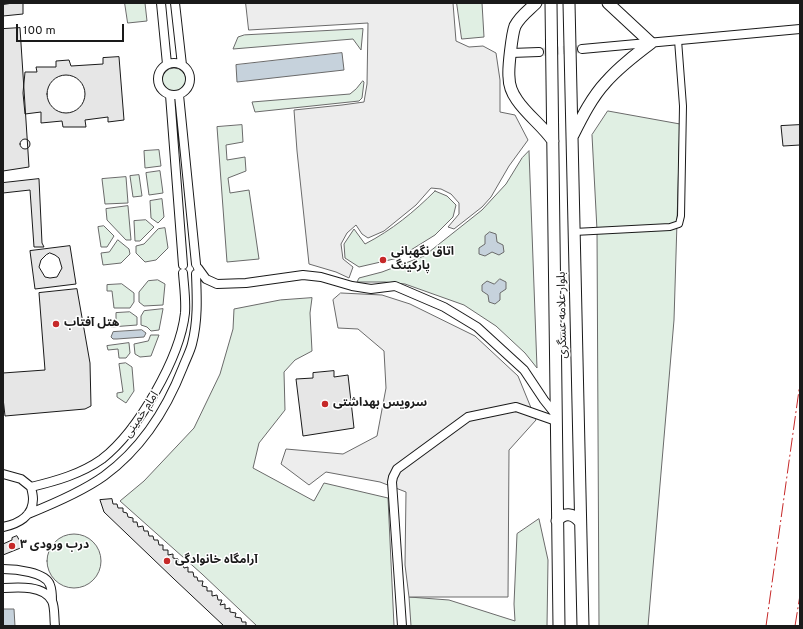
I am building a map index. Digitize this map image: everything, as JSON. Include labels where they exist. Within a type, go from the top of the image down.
[{"type":"highway","points":[[536,3],[527,10],[516,25],[511,40],[508,76],[511,90],[517,101],[547,132],[553,141]]},
{"type":"highway","name":"بلوار علامه عسگری","points":[[551,3],[559,626]]},
{"type":"highway","name":"بلوار علامه عسگری","points":[[569,3],[583,626]]},
{"type":"highway","points":[[572,137],[588,106],[605,82],[626,62],[651,43],[608,3]]},
{"type":"highway","points":[[557,521],[566,514],[572,514],[577,517],[580,522]]},
{"type":"street","points":[[161,3],[167,64]]},
{"type":"street","points":[[175,3],[182,65]]},
{"type":"street","points":[[582,49],[800,29]]},
{"type":"street","points":[[574,232],[670,227],[678,224],[681,216],[683,106],[678,40]]},
{"type":"street","points":[[511,53],[539,52]]},
{"type":"street","points":[[177,63],[182,65],[189,73],[190,84],[187,88],[179,95],[170,95],[161,90],[157,81],[159,71],[167,64],[177,63]]},
{"type":"street","name":"امام خمینی","points":[[31,487],[76,474],[102,459],[121,441],[136,421],[155,393],[169,366],[185,312],[170,95]]},
{"type":"street","name":"امام خمینی","points":[[3,527],[18,523],[28,514],[64,498],[104,476],[126,458],[146,434],[168,400],[192,345],[198,310],[197,269],[179,95]]},
{"type":"street","points":[[197,269],[189,277],[183,269],[189,261],[194,262],[197,269],[206,279],[217,284],[246,283],[303,275],[321,277],[352,286],[372,289],[395,286],[444,307],[477,327],[524,370],[556,418]]},
{"type":"street","points":[[402,626],[392,482],[397,469],[468,417],[516,407],[556,418]]},
{"type":"street","points":[[3,474],[21,479],[31,487],[33,499],[28,514]]},
{"type":"street","points":[[3,569],[18,570],[35,574],[47,580],[50,585],[55,626]]},
{"type":"street","points":[[3,588],[30,588],[44,592],[52,601]]},
{"type":"green space","points":[[125,3],[145,3],[147,21],[128,23]]},
{"type":"green space","points":[[457,3],[482,3],[484,37],[462,39]]},
{"type":"green space","points":[[363,29],[361,50],[353,39],[233,49],[238,37],[244,35]]},
{"type":"green space","points":[[174,68],[179,69],[185,75],[185,85],[179,91],[174,92],[169,91],[163,85],[162,80],[163,75],[169,69]]},
{"type":"green space","points":[[363,81],[362,98],[359,101],[255,112],[252,102],[350,94]]},
{"type":"green space","points":[[608,111],[680,124],[674,320],[648,626],[599,626],[597,230],[592,135]]},
{"type":"green space","points":[[242,125],[243,142],[226,145],[227,160],[245,157],[246,171],[228,178],[230,193],[249,190],[259,259],[227,262],[217,127]]},
{"type":"green space","points":[[159,150],[161,166],[145,168],[144,151]]},
{"type":"green space","points":[[529,151],[537,368],[525,353],[496,326],[464,305],[405,284],[357,282],[359,278],[382,272],[424,256],[482,210],[506,184],[522,158]]},
{"type":"green space","points":[[160,171],[163,193],[149,195],[146,173]]},
{"type":"green space","points":[[139,175],[142,196],[133,197],[130,176]]},
{"type":"green space","points":[[126,177],[128,203],[105,204],[102,179]]},
{"type":"green space","points":[[435,191],[447,196],[456,205],[453,217],[435,235],[398,258],[359,267],[345,258],[344,244],[354,229],[365,244],[402,220]]},
{"type":"green space","points":[[162,199],[164,217],[158,223],[151,218],[150,201]]},
{"type":"green space","points":[[128,206],[131,240],[126,240],[107,220],[106,209]]},
{"type":"green space","points":[[146,220],[154,227],[140,241],[135,241],[134,221]]},
{"type":"green space","points":[[104,226],[114,236],[107,247],[101,247],[98,227]]},
{"type":"green space","points":[[165,228],[168,248],[156,260],[145,262],[136,253],[136,246],[144,244],[158,229]]},
{"type":"green space","points":[[118,240],[129,249],[130,254],[121,263],[103,265],[101,253],[109,252]]},
{"type":"green space","points":[[158,280],[165,284],[163,305],[144,306],[139,302],[139,292],[148,281]]},
{"type":"green space","points":[[122,284],[134,293],[134,302],[130,308],[114,308],[112,291],[107,291],[107,285]]},
{"type":"green space","points":[[312,298],[310,313],[312,351],[295,360],[284,372],[285,410],[259,443],[253,468],[314,501],[324,483],[388,498],[394,626],[257,626],[202,574],[120,501],[144,481],[194,428],[220,374],[233,329],[234,309],[280,300]]},
{"type":"green space","points":[[163,309],[159,330],[151,331],[147,327],[141,325],[141,316],[144,311]]},
{"type":"green space","points":[[130,312],[137,317],[137,325],[111,327],[110,321],[116,320],[116,313]]},
{"type":"green space","points":[[151,335],[159,335],[151,356],[140,357],[135,354],[134,344],[148,341]]},
{"type":"green space","points":[[129,343],[130,353],[126,358],[119,358],[118,349],[108,350],[107,346]]},
{"type":"green space","points":[[126,363],[132,367],[134,391],[126,403],[117,397],[117,393],[123,392],[119,364]]},
{"type":"green space","points":[[539,519],[548,560],[547,626],[411,626],[409,597],[449,600],[515,621],[514,604],[517,534]]},
{"type":"green space","points":[[74,534],[84,536],[93,542],[99,551],[101,561],[99,571],[93,580],[84,586],[74,588],[64,586],[55,580],[49,571],[47,561],[49,551],[55,542],[64,536]]},
{"type":"shaded area","points":[[246,3],[453,3],[456,41],[469,47],[483,46],[496,53],[500,80],[500,112],[515,115],[528,140],[509,166],[491,197],[482,207],[454,229],[448,227],[459,214],[459,203],[451,194],[441,189],[431,188],[416,205],[384,231],[368,238],[362,234],[356,225],[347,233],[341,244],[343,259],[353,267],[349,278],[336,272],[309,264],[294,110],[364,102],[367,84],[368,23],[249,30]]},
{"type":"shaded area","points":[[342,53],[344,70],[237,82],[236,65]]},
{"type":"shaded area","points":[[490,232],[496,234],[497,242],[503,245],[504,252],[499,255],[492,252],[485,256],[479,254],[479,248],[485,244],[485,236]]},
{"type":"shaded area","points":[[500,279],[506,282],[506,289],[500,293],[500,300],[495,304],[489,302],[488,295],[482,291],[482,285],[487,281],[494,284]]},
{"type":"shaded area","points":[[341,293],[382,295],[410,304],[475,336],[518,376],[536,420],[509,450],[508,597],[409,597],[405,565],[406,492],[380,482],[326,472],[309,485],[281,464],[286,449],[343,454],[377,436],[386,388],[384,351],[358,329],[338,328],[333,300]]},
{"type":"shaded area","points":[[142,330],[146,333],[144,337],[113,339],[111,337],[113,332]]},
{"type":"shaded area","points":[[3,609],[14,609],[15,626],[3,626]]},
{"type":"building","points":[[23,3],[23,14],[3,16],[3,5]]},
{"type":"building","points":[[20,28],[29,167],[3,171],[3,29]]},
{"type":"building","points":[[119,57],[124,120],[108,122],[108,117],[85,120],[86,127],[63,127],[62,121],[41,123],[41,112],[25,114],[23,93],[25,72],[37,72],[36,67],[56,67],[56,61],[69,60],[71,66],[103,64],[103,58]]},
{"type":"building","points":[[66,75],[79,81],[85,94],[79,107],[66,113],[53,107],[47,94],[53,81]]},
{"type":"building","points":[[800,125],[800,145],[783,146],[781,126]]},
{"type":"building","points":[[23,139],[27,139],[30,144],[27,149],[23,149],[20,146],[20,142]]},
{"type":"building","points":[[39,179],[42,243],[44,247],[34,247],[30,190],[3,193],[3,183]]},
{"type":"building","points":[[70,246],[76,284],[35,289],[30,251]]},
{"type":"building","points":[[50,253],[59,258],[62,268],[57,277],[50,278],[45,277],[39,267],[41,260]]},
{"type":"building","points":[[77,289],[90,363],[91,406],[85,409],[5,416],[3,373],[45,370],[39,293]]},
{"type":"building","name":"سرویس بهداشتی","points":[[334,371],[334,377],[348,375],[354,428],[303,436],[296,379],[313,378],[313,373]]},
{"type":"building","name":"آرامگاه خانوادگی","points":[[112,499],[113,504],[117,504],[118,508],[123,508],[123,512],[127,513],[128,517],[133,518],[133,522],[137,522],[138,527],[143,526],[144,531],[148,531],[149,536],[153,536],[154,540],[158,540],[159,545],[163,545],[163,550],[168,550],[168,555],[173,554],[173,558],[178,559],[178,564],[182,563],[184,568],[188,567],[188,572],[193,572],[194,577],[197,577],[198,581],[203,581],[202,586],[207,587],[207,591],[212,591],[212,596],[217,595],[218,600],[222,600],[220,605],[225,604],[225,609],[230,608],[230,612],[236,613],[235,617],[241,618],[242,622],[246,622],[246,626],[224,626],[174,579],[104,512],[100,500]]},
{"type":"building","name":"درب ورودی ۳","points":[[17,536],[23,547],[3,555],[3,544]]},
{"type":"tunnel","points":[[539,52],[582,49]]},
{"type":"power","points":[[766,626],[800,383]]},
{"type":"power","points":[[795,626],[800,595]]},
{"type":"place","name":"اتاق نگهبانی پارکینگ","points":[[383,260]]},
{"type":"place","name":"هتل آفتاب","points":[[56,324]]},
{"type":"place","name":"سرویس بهداشتی","points":[[325,404]]},
{"type":"place","name":"درب ورودی ۳","points":[[12,546]]},
{"type":"place","name":"آرامگاه خانوادگی","points":[[167,561]]}]
